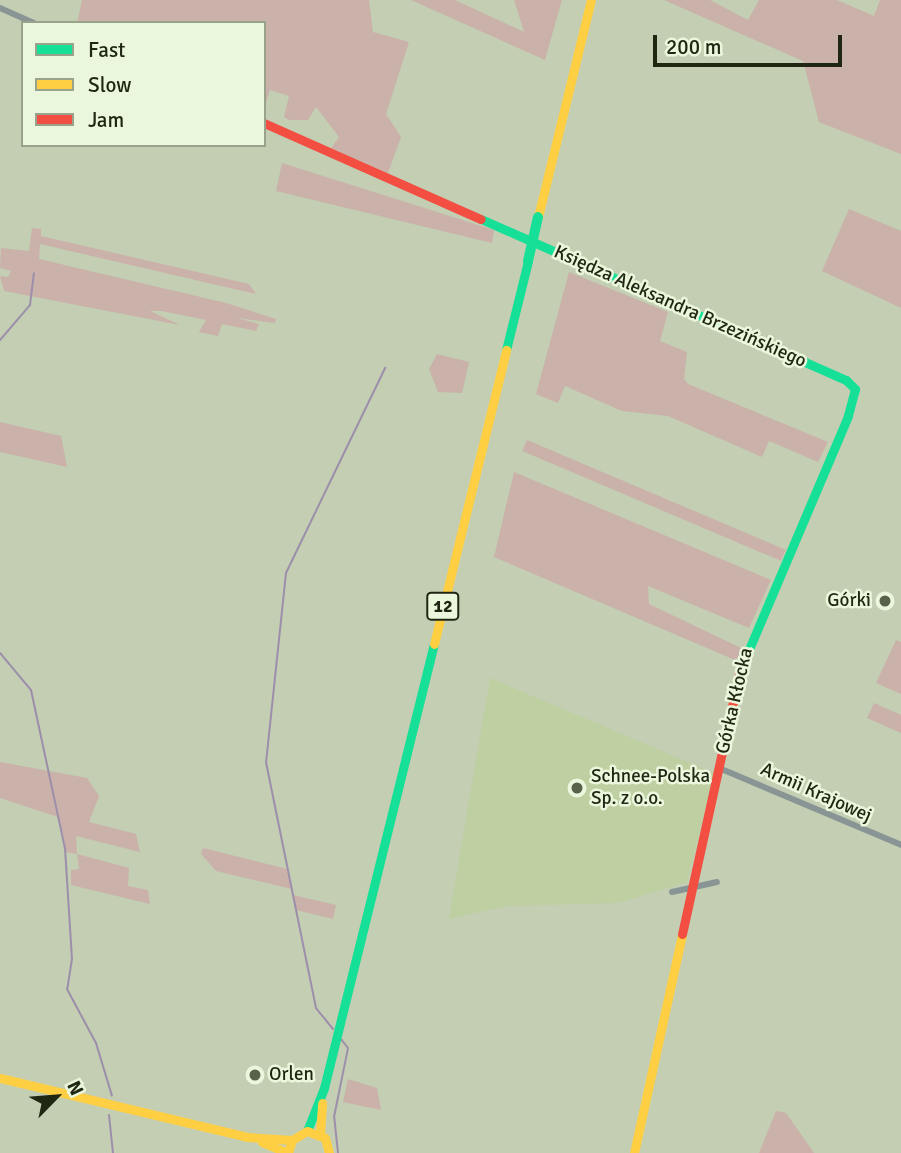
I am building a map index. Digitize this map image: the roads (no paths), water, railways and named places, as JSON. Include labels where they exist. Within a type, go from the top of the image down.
[{"type":"main road","name":"12","points":[[307,1131],[324,1088],[338,1034],[591,0]]},
{"type":"main road","name":"Księdza Aleksandra Brzezińskiego","points":[[266,124],[846,380],[855,388]]},
{"type":"main road","name":"Górka Kłocka","points":[[634,1153],[744,654],[849,416],[855,388]]},
{"type":"main road","points":[[0,1078],[247,1137],[288,1153],[292,1140]]},
{"type":"main road","name":"12","points":[[320,1134],[324,1088]]},
{"type":"main road","points":[[247,1137],[292,1140],[307,1131],[320,1134],[333,1152]]},
{"type":"street","points":[[0,8],[29,21]]},
{"type":"street","name":"Armii Krajowej","points":[[719,768],[901,845]]},
{"type":"street","points":[[673,892],[693,885],[717,882]]},
{"type":"waterway","points":[[0,340],[30,305],[34,273]]},
{"type":"waterway","points":[[333,1029],[316,1008],[266,763],[286,573],[385,368]]},
{"type":"waterway","points":[[0,653],[31,690],[65,848],[72,959],[67,989],[96,1043],[112,1096]]},
{"type":"waterway","points":[[338,1153],[334,1117],[348,1048],[341,1039]]},
{"type":"waterway","points":[[109,1115],[113,1153]]},
{"type":"place","name":"Górki","points":[[885,601]]},
{"type":"place","name":"Schnee-Polska Sp. z o.o.","points":[[577,788]]},
{"type":"place","name":"Orlen","points":[[255,1075]]}]
